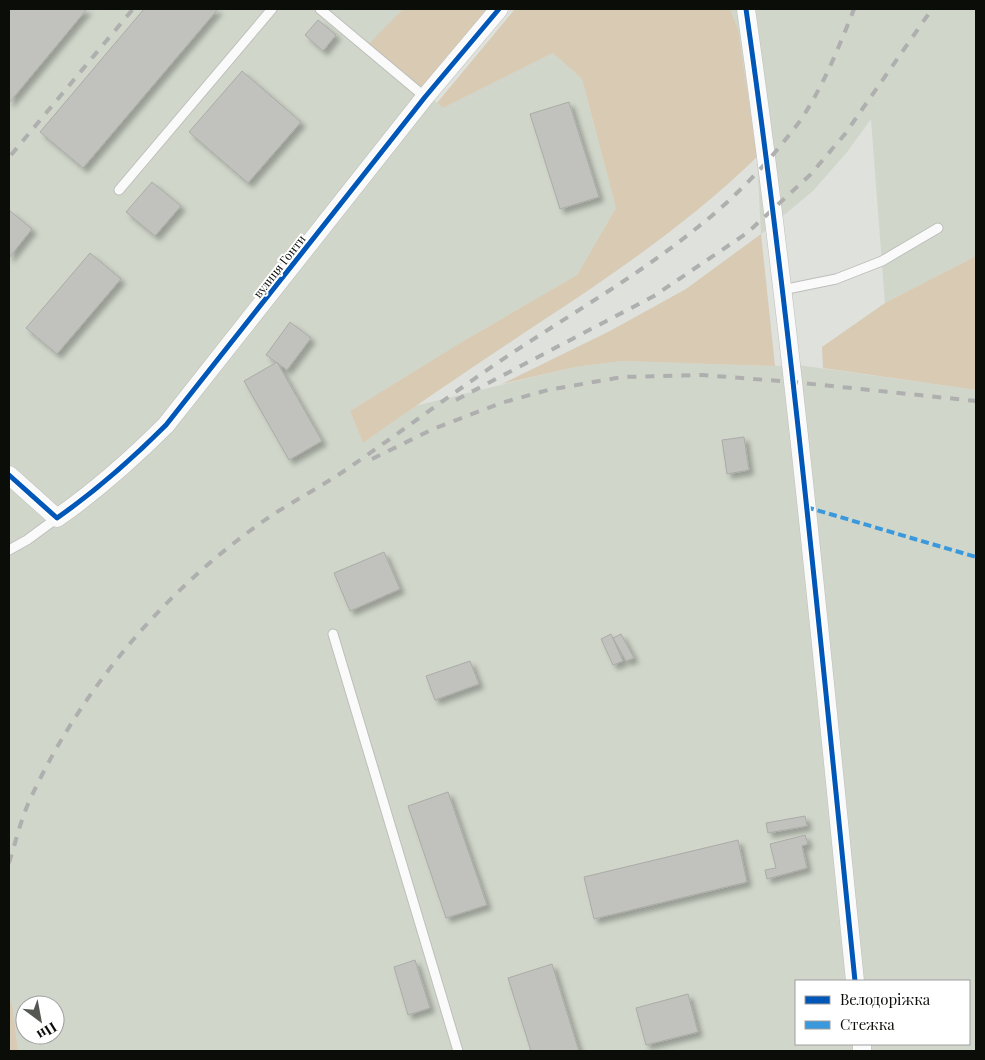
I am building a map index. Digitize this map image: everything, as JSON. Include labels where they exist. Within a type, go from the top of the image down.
[{"type":"street","name":"вулиця Гонти","points":[[57,518],[105,483],[166,425],[425,97],[499,9]]},
{"type":"street","points":[[746,9],[768,160],[855,980]]},
{"type":"street","points":[[9,474],[57,518]]},
{"type":"lane","points":[[119,190],[272,9]]},
{"type":"lane","points":[[320,9],[425,97]]},
{"type":"lane","points":[[782,290],[836,279],[882,261],[938,228]]},
{"type":"lane","name":"вулиця Гонти","points":[[9,550],[27,540],[57,518]]},
{"type":"lane","points":[[333,634],[458,1051]]},
{"type":"shaded area","points":[[9,9],[403,9],[369,45],[443,108],[553,53],[582,79],[616,208],[577,275],[460,343],[350,411],[363,443],[415,406],[575,367],[622,361],[775,366],[791,366],[791,364],[976,390],[976,1051],[18,1051],[17,1045],[65,1045],[65,995],[15,995],[15,1028],[12,1004],[9,1000]]},
{"type":"shaded area","points":[[403,9],[489,9],[421,89],[368,45]]},
{"type":"shaded area","points":[[515,9],[730,9],[738,29],[757,157],[707,202],[626,264],[363,443],[350,411],[460,343],[577,275],[616,208],[582,79],[553,53],[443,108],[437,103]]},
{"type":"shaded area","points":[[730,9],[976,9],[976,256],[885,303],[871,119],[847,152],[813,191],[761,234],[757,157],[738,29]]},
{"type":"shaded area","points":[[761,234],[775,366],[622,361],[575,367],[502,384],[610,331],[686,289]]},
{"type":"shaded area","points":[[976,256],[976,390],[823,368],[822,347],[885,303]]},
{"type":"shaded area","points":[[9,1000],[12,1004],[15,1045],[17,1045],[18,1051],[9,1051]]},
{"type":"building","points":[[9,9],[87,9],[9,103]]},
{"type":"building","points":[[144,9],[218,9],[83,168],[40,132]]},
{"type":"building","points":[[318,20],[336,35],[323,51],[305,35]]},
{"type":"building","points":[[242,71],[301,122],[248,183],[189,132]]},
{"type":"building","points":[[569,102],[599,197],[560,209],[530,114]]},
{"type":"building","points":[[152,182],[181,206],[155,236],[126,212]]},
{"type":"building","points":[[9,210],[32,229],[9,258]]},
{"type":"building","points":[[90,253],[121,279],[57,354],[26,328]]},
{"type":"building","points":[[290,322],[311,338],[287,370],[266,355]]},
{"type":"building","points":[[277,362],[322,441],[289,460],[244,381]]},
{"type":"building","points":[[744,437],[749,470],[727,474],[722,440]]},
{"type":"building","points":[[384,552],[400,589],[350,611],[334,573]]},
{"type":"building","points":[[611,634],[623,661],[613,665],[601,639]]},
{"type":"building","points":[[621,634],[634,658],[626,661],[613,638]]},
{"type":"building","points":[[470,661],[479,684],[435,700],[426,676]]},
{"type":"building","points":[[448,792],[487,905],[446,918],[408,806]]},
{"type":"building","points":[[805,816],[807,826],[768,833],[766,823]]},
{"type":"building","points":[[805,835],[808,844],[802,846],[807,868],[767,879],[765,870],[776,868],[770,844]]},
{"type":"building","points":[[738,840],[747,882],[594,919],[584,877]]},
{"type":"building","points":[[415,960],[430,1008],[408,1015],[394,967]]},
{"type":"building","points":[[552,964],[579,1051],[531,1051],[508,978]]},
{"type":"building","points":[[688,994],[698,1032],[646,1045],[636,1008]]},
{"type":"railway","points":[[11,155],[133,9]]},
{"type":"railway","points":[[9,863],[28,804],[71,724],[96,686],[155,615],[222,553],[258,525],[347,469],[506,357],[636,273],[712,216],[751,179],[806,112],[836,54],[854,9]]},
{"type":"railway","points":[[456,400],[654,296],[747,233],[810,175],[845,134],[932,9]]},
{"type":"railway","points":[[372,459],[433,429],[501,403],[548,390],[622,377],[702,375],[793,382],[976,401]]},
{"type":"marked path","points":[[806,507],[976,557]]},
{"type":"cycle path","points":[[9,475],[57,518],[114,474],[140,450],[166,425],[425,97],[499,9]]},
{"type":"cycle path","points":[[746,9],[763,130],[792,373],[855,980]]}]
